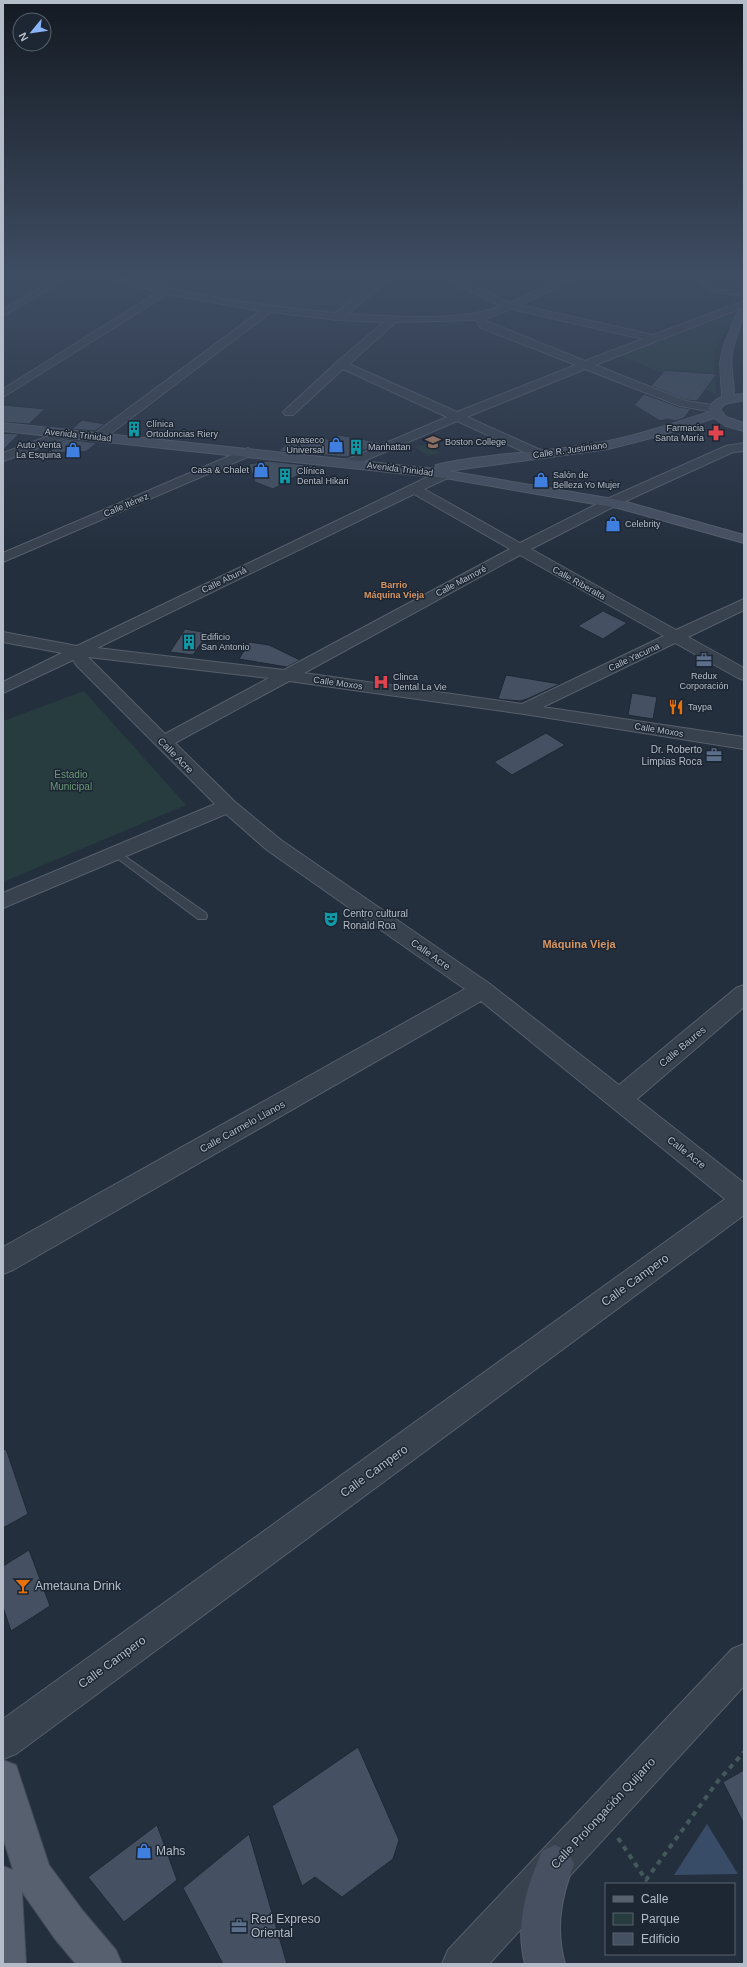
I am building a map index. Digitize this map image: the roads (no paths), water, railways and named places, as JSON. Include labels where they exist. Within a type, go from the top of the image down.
[{"type":"main road","points":[[726,369],[728,399],[744,397]]},
{"type":"main road","name":"Calle R. Justiniano","points":[[421,472],[483,461],[593,448],[647,436],[715,411],[716,404],[728,399]]},
{"type":"main road","points":[[715,411],[730,423],[743,428]]},
{"type":"main road","name":"Avenida Trinidad","points":[[3,427],[445,474],[612,502],[744,539]]},
{"type":"main road","points":[[483,461],[473,464],[469,470],[476,477],[488,481]]},
{"type":"main road","points":[[3,1778],[34,1875],[69,1925],[102,1964]]},
{"type":"main road","points":[[545,1964],[539,1930],[541,1904],[547,1882],[555,1864]]},
{"type":"main road","points":[[3,1884],[6,1964]]},
{"type":"street","points":[[3,394],[43,369]]},
{"type":"street","points":[[98,437],[189,369]]},
{"type":"street","points":[[289,412],[336,369]]},
{"type":"street","points":[[352,369],[541,455]]},
{"type":"street","points":[[350,463],[458,416],[579,369]]},
{"type":"street","points":[[593,369],[684,404],[715,411]]},
{"type":"street","points":[[3,457],[65,434]]},
{"type":"street","name":"Calle Mamoré","points":[[163,742],[520,549],[612,502],[730,449],[744,447]]},
{"type":"street","name":"Calle Iténez","points":[[3,558],[248,452]]},
{"type":"street","name":"Calle Abuná","points":[[3,688],[76,651],[445,474]]},
{"type":"street","name":"Calle Riberalta","points":[[414,489],[744,676]]},
{"type":"street","name":"Calle Yacuma","points":[[524,709],[676,638],[744,604]]},
{"type":"street","name":"Calle Moxos","points":[[3,637],[76,651],[285,675],[524,709],[744,743]]},
{"type":"street","name":"Calle Acre","points":[[76,651],[84,664],[228,806],[274,845],[482,990],[744,1199]]},
{"type":"street","points":[[3,901],[228,806]]},
{"type":"street","name":"Calle Carmelo Llanos","points":[[3,1261],[482,990]]},
{"type":"street","name":"Calle Baures","points":[[619,1099],[744,994]]},
{"type":"street","name":"Calle Campero","points":[[3,1741],[744,1199]]},
{"type":"street","name":"Calle Prolongación Quijarro","points":[[462,1964],[744,1661]]},
{"type":"lane","points":[[116,853],[202,916]]},
{"type":"water","points":[[707,1824],[738,1874],[674,1875]]},
{"type":"place","name":"Clínica Ortodoncias Riery","points":[[134,429]]},
{"type":"place","name":"Farmacia Santa María","points":[[716,433]]},
{"type":"place","name":"Boston College","points":[[433,442]]},
{"type":"place","name":"Lavaseco Universal","points":[[336,445]]},
{"type":"place","name":"Manhattan","points":[[356,447]]},
{"type":"place","name":"Auto Venta La Esquina","points":[[73,450]]},
{"type":"place","name":"Casa & Chalet","points":[[261,470]]},
{"type":"place","name":"Clínica Dental Hikari","points":[[285,476]]},
{"type":"place","name":"Salón de Belleza Yo Mujer","points":[[541,480]]},
{"type":"place","name":"Celebrity","points":[[613,524]]},
{"type":"place","name":"Edificio San Antonio","points":[[189,642]]},
{"type":"place","name":"Redux Corporación","points":[[704,660]]},
{"type":"place","name":"Clinca Dental La Vie","points":[[381,682]]},
{"type":"place","name":"Taypa","points":[[676,707]]},
{"type":"place","name":"Dr. Roberto Limpias Roca","points":[[714,755]]},
{"type":"place","name":"Centro cultural Ronald Roa","points":[[331,919]]},
{"type":"place","name":"Ametauna Drink","points":[[23,1586]]},
{"type":"place","name":"Mahs","points":[[144,1851]]},
{"type":"place","name":"Red Expreso Oriental","points":[[239,1926]]},
{"type":"district","name":"Barrio Máquina Vieja","points":[[394,590]]},
{"type":"district","name":"Máquina Vieja","points":[[579,944]]},
{"type":"park label","name":"Estadio Municipal","points":[[71,780]]}]
